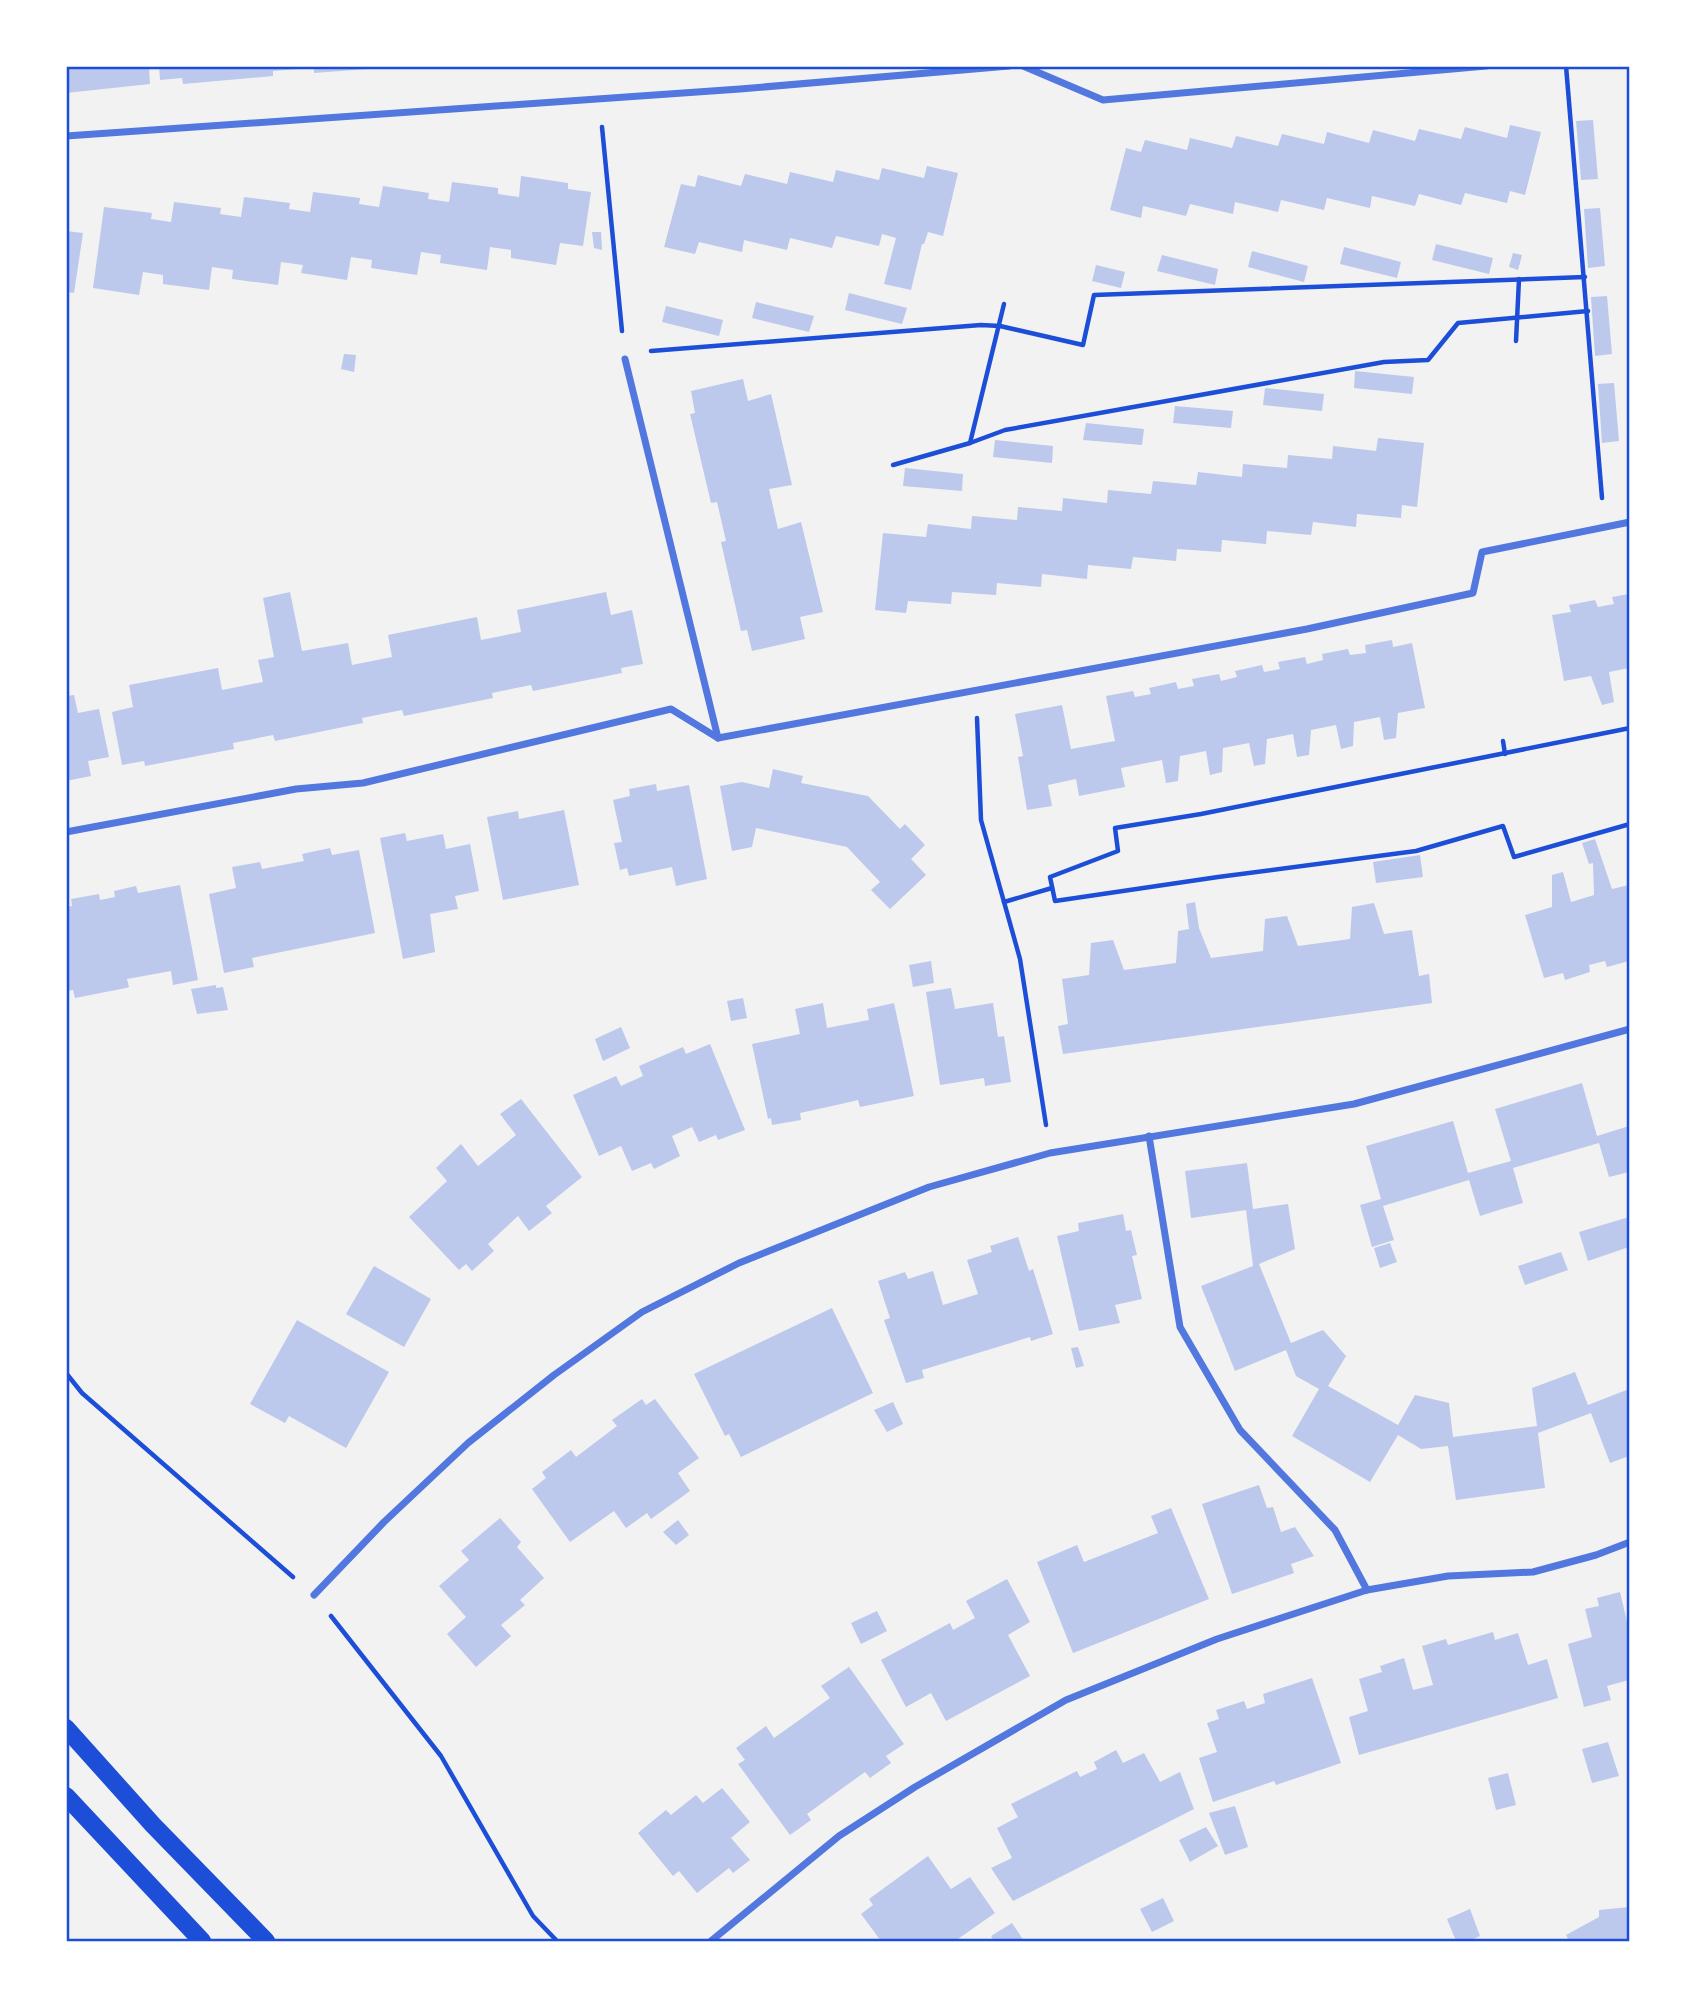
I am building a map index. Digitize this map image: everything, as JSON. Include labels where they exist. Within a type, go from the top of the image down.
[{"type":"main road","points":[[66,1728],[153,1825],[266,1941]]},
{"type":"main road","points":[[66,1796],[202,1941]]},
{"type":"street","points":[[66,136],[740,89],[1009,66]]},
{"type":"street","points":[[1023,66],[1103,100],[1486,66]]},
{"type":"street","points":[[625,356],[718,738]]},
{"type":"street","points":[[66,832],[296,789],[363,783],[671,709],[718,738],[1307,629],[1473,593],[1482,552],[1629,522]]},
{"type":"street","points":[[314,1595],[383,1521],[468,1443],[554,1375],[642,1312],[739,1263],[916,1192],[1051,1153],[1354,1104],[1629,1029]]},
{"type":"street","points":[[1149,1136],[1180,1326],[1240,1430],[1335,1530],[1367,1590]]},
{"type":"street","points":[[711,1941],[839,1836],[915,1787],[1066,1700],[1217,1639],[1367,1590],[1448,1576],[1533,1572],[1596,1555],[1629,1542]]},
{"type":"path","points":[[1566,66],[1604,527]]},
{"type":"path","points":[[600,98],[625,356],[981,325],[1000,326],[1083,345],[1094,295],[1585,277]]},
{"type":"path","points":[[1516,341],[1519,279]]},
{"type":"path","points":[[970,443],[1004,304]]},
{"type":"path","points":[[893,465],[1006,430],[1384,362],[1428,360],[1458,323],[1588,311]]},
{"type":"path","points":[[977,690],[976,748],[981,820],[1020,958],[1051,1153]]},
{"type":"path","points":[[1629,727],[1201,814],[1115,828],[1118,851],[1050,877],[1055,901],[1416,851],[1503,826],[1514,857],[1629,824]]},
{"type":"path","points":[[1503,741],[1505,754]]},
{"type":"path","points":[[1004,902],[1052,888]]},
{"type":"path","points":[[66,1373],[82,1393],[314,1595],[441,1756],[533,1916],[557,1941]]},
{"type":"building","points":[[66,66],[149,66],[150,84],[66,93]]},
{"type":"building","points":[[159,66],[299,66],[299,69],[273,71],[273,76],[183,84],[182,78],[160,80]]},
{"type":"building","points":[[314,66],[368,66],[368,69],[314,73]]},
{"type":"building","points":[[1593,120],[1598,179],[1581,180],[1576,121]]},
{"type":"building","points":[[1510,125],[1541,132],[1525,195],[1510,191],[1507,203],[1465,193],[1461,205],[1419,194],[1415,206],[1372,196],[1370,208],[1327,198],[1324,210],[1281,200],[1278,212],[1235,202],[1233,214],[1190,204],[1186,216],[1143,206],[1141,218],[1110,210],[1126,148],[1141,152],[1145,140],[1187,150],[1190,138],[1232,148],[1236,136],[1278,146],[1282,134],[1324,144],[1327,132],[1369,143],[1373,130],[1415,141],[1419,129],[1461,139],[1465,127],[1507,138]]},
{"type":"building","points":[[927,166],[958,173],[943,236],[928,232],[922,244],[911,290],[884,284],[896,238],[882,234],[879,246],[836,236],[832,248],[790,238],[787,250],[744,240],[742,252],[699,242],[695,254],[664,247],[681,184],[695,187],[698,175],[741,186],[745,174],[787,184],[790,172],[833,182],[836,170],[879,180],[882,168],[924,178]]},
{"type":"building","points":[[521,176],[568,183],[568,189],[591,192],[583,246],[560,243],[556,265],[511,258],[511,250],[490,247],[487,270],[440,263],[441,255],[421,252],[417,275],[371,268],[372,260],[351,257],[347,280],[301,273],[303,265],[281,262],[278,285],[232,279],[233,270],[212,267],[209,290],[163,284],[163,275],[143,272],[139,295],[93,288],[104,207],[152,213],[151,219],[171,222],[174,202],[221,208],[220,214],[241,217],[244,197],[290,203],[289,209],[310,212],[313,192],[360,198],[359,204],[379,207],[383,186],[429,193],[428,199],[449,202],[452,182],[498,188],[498,194],[519,197]]},
{"type":"building","points":[[1600,208],[1605,266],[1588,268],[1584,209]]},
{"type":"building","points":[[66,231],[83,233],[74,293],[66,292]]},
{"type":"building","points":[[592,232],[601,232],[602,250],[594,248]]},
{"type":"building","points":[[1436,244],[1493,258],[1489,274],[1432,260]]},
{"type":"building","points":[[1344,247],[1401,262],[1397,278],[1340,264]]},
{"type":"building","points":[[1252,251],[1308,266],[1304,282],[1248,267]]},
{"type":"building","points":[[1513,253],[1522,255],[1518,270],[1509,267]]},
{"type":"building","points":[[1162,255],[1218,269],[1215,285],[1157,271]]},
{"type":"building","points":[[1096,265],[1125,272],[1121,288],[1092,281]]},
{"type":"building","points":[[849,293],[907,308],[902,324],[845,310]]},
{"type":"building","points":[[1607,296],[1612,354],[1595,356],[1591,297]]},
{"type":"building","points":[[756,302],[814,316],[809,332],[752,318]]},
{"type":"building","points":[[666,306],[723,320],[719,336],[662,322]]},
{"type":"building","points":[[344,354],[356,355],[354,372],[341,369]]},
{"type":"building","points":[[1355,371],[1414,377],[1412,394],[1354,388]]},
{"type":"building","points":[[743,379],[748,401],[771,394],[792,485],[769,489],[778,529],[801,522],[823,612],[800,617],[805,639],[752,651],[747,630],[741,631],[721,542],[726,541],[717,502],[711,503],[690,414],[695,413],[691,391]]},
{"type":"building","points":[[1614,383],[1619,441],[1602,443],[1598,384]]},
{"type":"building","points":[[1265,388],[1324,394],[1322,411],[1263,405]]},
{"type":"building","points":[[1175,406],[1233,411],[1231,428],[1173,423]]},
{"type":"building","points":[[1086,423],[1144,429],[1142,445],[1083,440]]},
{"type":"building","points":[[1378,438],[1424,443],[1417,507],[1402,505],[1401,518],[1357,514],[1356,527],[1313,522],[1311,535],[1267,531],[1266,544],[1222,540],[1221,552],[1177,549],[1176,561],[1133,557],[1131,569],[1088,565],[1087,579],[1042,574],[1041,587],[997,583],[996,595],[952,592],[951,604],[908,601],[906,613],[875,610],[883,533],[926,537],[928,524],[971,529],[972,516],[1017,520],[1018,507],[1062,511],[1063,498],[1107,503],[1108,490],[1151,494],[1153,481],[1196,485],[1198,472],[1242,477],[1243,464],[1287,468],[1288,455],[1332,459],[1333,446],[1376,451]]},
{"type":"building","points":[[995,440],[1053,446],[1052,463],[993,457]]},
{"type":"building","points":[[905,468],[963,474],[962,491],[903,486]]},
{"type":"building","points":[[290,592],[302,651],[348,643],[352,665],[392,657],[388,635],[477,617],[481,640],[521,632],[517,610],[606,592],[611,615],[632,610],[643,664],[621,668],[622,673],[533,691],[531,685],[492,693],[493,698],[404,716],[402,710],[362,718],[363,723],[275,741],[273,735],[233,743],[234,749],[145,766],[144,761],[122,765],[112,712],[133,707],[129,685],[218,668],[222,690],[263,682],[258,660],[274,657],[263,598]]},
{"type":"building","points":[[1629,594],[1629,668],[1609,672],[1614,702],[1602,705],[1591,676],[1564,681],[1552,615],[1571,612],[1569,605],[1595,600],[1598,607],[1614,604],[1612,597]]},
{"type":"building","points":[[1392,640],[1393,647],[1412,643],[1425,708],[1398,713],[1396,738],[1384,740],[1380,717],[1354,722],[1353,746],[1341,749],[1336,725],[1311,730],[1309,755],[1297,757],[1293,734],[1267,739],[1265,764],[1254,766],[1249,743],[1223,748],[1222,772],[1210,775],[1206,751],[1180,756],[1178,781],[1166,783],[1162,760],[1121,768],[1125,787],[1079,796],[1076,779],[1048,785],[1052,806],[1027,810],[1018,757],[1023,756],[1015,714],[1062,705],[1071,749],[1115,741],[1106,696],[1133,691],[1135,697],[1151,694],[1149,688],[1176,682],[1178,689],[1194,686],[1192,679],[1219,674],[1221,681],[1237,677],[1235,671],[1262,665],[1264,672],[1280,669],[1278,662],[1305,657],[1307,664],[1323,660],[1322,654],[1348,649],[1350,655],[1366,653],[1365,645]]},
{"type":"building","points":[[74,695],[78,713],[99,709],[109,757],[88,761],[91,776],[66,781],[66,696]]},
{"type":"building","points":[[773,769],[803,776],[801,783],[868,796],[900,829],[905,824],[925,845],[911,859],[926,875],[890,909],[871,890],[880,882],[847,847],[756,828],[752,847],[732,851],[720,786],[742,782],[769,788]]},
{"type":"building","points":[[656,784],[657,791],[689,785],[707,879],[676,886],[672,867],[629,876],[627,868],[620,870],[614,843],[622,842],[613,800],[630,796],[629,789]]},
{"type":"building","points":[[564,810],[579,885],[503,900],[487,817],[518,811],[519,819]]},
{"type":"building","points":[[405,833],[407,841],[443,834],[446,849],[470,844],[479,891],[455,896],[458,909],[430,914],[435,952],[403,959],[380,838]]},
{"type":"building","points":[[1595,839],[1612,889],[1629,885],[1629,961],[1607,967],[1605,961],[1589,965],[1590,972],[1565,980],[1563,973],[1544,978],[1525,915],[1552,907],[1552,875],[1563,872],[1571,902],[1594,895],[1593,863],[1589,864],[1582,843]]},
{"type":"building","points":[[330,848],[332,855],[359,850],[375,933],[252,958],[254,967],[224,973],[209,894],[236,888],[232,867],[260,862],[262,869],[304,861],[302,854]]},
{"type":"building","points":[[1420,855],[1423,877],[1376,883],[1373,862]]},
{"type":"building","points":[[180,885],[198,980],[173,985],[171,971],[127,979],[129,987],[75,998],[73,990],[66,991],[66,907],[72,906],[71,899],[99,894],[100,900],[115,897],[114,891],[136,886],[138,893]]},
{"type":"building","points":[[1195,902],[1199,928],[1211,958],[1263,951],[1265,919],[1287,916],[1298,946],[1350,939],[1352,907],[1374,903],[1384,934],[1412,930],[1419,976],[1429,974],[1432,1003],[1063,1054],[1058,1026],[1068,1024],[1062,979],[1089,975],[1091,943],[1113,940],[1124,970],[1176,963],[1178,931],[1189,929],[1186,904]]},
{"type":"building","points":[[931,961],[934,983],[913,987],[909,965]]},
{"type":"building","points":[[216,985],[216,988],[223,987],[228,1010],[197,1014],[191,989]]},
{"type":"building","points":[[951,988],[955,1009],[993,1003],[998,1037],[1004,1036],[1011,1082],[985,1086],[984,1078],[940,1085],[926,992]]},
{"type":"building","points":[[743,998],[747,1018],[731,1021],[727,1001]]},
{"type":"building","points":[[823,1003],[827,1028],[869,1020],[867,1009],[894,1003],[914,1096],[860,1107],[858,1100],[800,1113],[801,1120],[772,1125],[771,1118],[768,1119],[752,1044],[800,1034],[795,1009]]},
{"type":"building","points":[[621,1027],[630,1048],[603,1061],[595,1039]]},
{"type":"building","points":[[710,1044],[745,1130],[718,1140],[716,1135],[699,1142],[692,1127],[672,1136],[680,1156],[654,1169],[651,1163],[632,1171],[621,1146],[599,1156],[573,1095],[616,1076],[621,1086],[643,1076],[639,1066],[683,1047],[686,1054]]},
{"type":"building","points":[[1582,1083],[1597,1136],[1629,1126],[1629,1172],[1609,1177],[1599,1143],[1513,1168],[1523,1203],[1480,1216],[1469,1180],[1383,1206],[1394,1240],[1372,1247],[1360,1205],[1381,1199],[1366,1146],[1453,1121],[1468,1173],[1511,1161],[1495,1109]]},
{"type":"building","points":[[521,1099],[582,1177],[546,1206],[552,1213],[529,1231],[518,1216],[488,1244],[494,1251],[472,1271],[466,1264],[459,1270],[409,1217],[447,1181],[436,1168],[461,1144],[478,1166],[516,1135],[500,1114]]},
{"type":"building","points":[[1247,1163],[1253,1209],[1288,1204],[1295,1249],[1259,1264],[1291,1343],[1323,1330],[1346,1356],[1328,1386],[1398,1425],[1415,1395],[1449,1403],[1453,1437],[1537,1426],[1532,1388],[1575,1372],[1588,1405],[1629,1389],[1629,1456],[1610,1463],[1591,1413],[1538,1433],[1545,1488],[1456,1500],[1448,1446],[1421,1449],[1398,1435],[1370,1482],[1292,1436],[1319,1389],[1296,1376],[1286,1350],[1235,1371],[1201,1286],[1253,1266],[1246,1210],[1191,1218],[1185,1171]]},
{"type":"building","points":[[1123,1214],[1126,1231],[1131,1230],[1137,1255],[1132,1256],[1142,1299],[1115,1305],[1120,1323],[1079,1331],[1057,1236],[1079,1231],[1078,1223]]},
{"type":"building","points":[[1629,1217],[1629,1247],[1588,1261],[1579,1232]]},
{"type":"building","points":[[1018,1237],[1029,1271],[1033,1269],[1053,1334],[1031,1341],[1030,1337],[922,1370],[924,1378],[906,1383],[884,1320],[890,1318],[878,1281],[905,1272],[908,1279],[933,1271],[943,1305],[978,1294],[967,1260],[992,1252],[990,1246]]},
{"type":"building","points":[[1390,1243],[1397,1262],[1380,1268],[1374,1248]]},
{"type":"building","points":[[1561,1252],[1568,1270],[1525,1285],[1518,1266]]},
{"type":"building","points":[[374,1266],[431,1299],[404,1347],[346,1314]]},
{"type":"building","points":[[832,1308],[873,1393],[741,1457],[729,1434],[725,1436],[694,1374]]},
{"type":"building","points":[[297,1320],[389,1372],[346,1448],[289,1416],[285,1423],[250,1404]]},
{"type":"building","points":[[1078,1347],[1084,1366],[1076,1368],[1071,1348]]},
{"type":"building","points":[[642,1399],[646,1405],[655,1399],[699,1458],[678,1473],[690,1491],[651,1519],[647,1513],[626,1528],[614,1511],[570,1542],[532,1489],[546,1478],[542,1472],[571,1450],[576,1457],[617,1426],[612,1420]]},
{"type":"building","points":[[893,1402],[903,1424],[887,1432],[874,1410]]},
{"type":"building","points":[[1259,1485],[1267,1508],[1273,1507],[1281,1532],[1295,1527],[1314,1556],[1291,1564],[1294,1573],[1232,1594],[1202,1504]]},
{"type":"building","points":[[1171,1508],[1209,1599],[1073,1653],[1037,1562],[1077,1545],[1084,1562],[1158,1533],[1151,1516]]},
{"type":"building","points":[[500,1518],[521,1542],[517,1547],[544,1578],[520,1600],[525,1605],[501,1625],[511,1636],[476,1667],[447,1634],[466,1617],[439,1586],[469,1560],[461,1551]]},
{"type":"building","points":[[678,1520],[689,1535],[676,1545],[663,1532]]},
{"type":"building","points":[[1007,1579],[1030,1622],[1008,1635],[1030,1676],[946,1721],[931,1693],[906,1707],[881,1660],[950,1623],[953,1630],[975,1618],[966,1601]]},
{"type":"building","points":[[1620,1592],[1629,1630],[1629,1680],[1607,1686],[1611,1700],[1584,1707],[1568,1644],[1592,1637],[1585,1609],[1599,1606],[1597,1598]]},
{"type":"building","points":[[877,1611],[887,1631],[861,1644],[851,1623]]},
{"type":"building","points":[[1493,1632],[1495,1640],[1518,1633],[1528,1665],[1547,1659],[1558,1698],[1359,1755],[1349,1717],[1368,1711],[1359,1679],[1382,1672],[1380,1666],[1404,1658],[1413,1690],[1433,1685],[1422,1646],[1446,1639],[1448,1645]]},
{"type":"building","points":[[849,1667],[904,1744],[886,1756],[891,1763],[870,1778],[865,1772],[807,1814],[811,1820],[790,1835],[738,1764],[745,1760],[736,1748],[766,1726],[774,1738],[798,1721],[830,1698],[821,1686]]},
{"type":"building","points":[[1312,1678],[1341,1763],[1276,1785],[1274,1781],[1213,1802],[1199,1758],[1217,1752],[1207,1723],[1219,1719],[1216,1710],[1244,1701],[1247,1709],[1265,1703],[1263,1694]]},
{"type":"building","points":[[1608,1742],[1619,1776],[1592,1783],[1582,1749]]},
{"type":"building","points":[[1116,1750],[1123,1763],[1144,1753],[1160,1782],[1180,1772],[1194,1809],[1013,1901],[991,1868],[1012,1858],[997,1828],[1018,1817],[1011,1804],[1077,1771],[1080,1777],[1097,1769],[1094,1762]]},
{"type":"building","points":[[1508,1773],[1516,1805],[1496,1810],[1488,1778]]},
{"type":"building","points":[[722,1788],[750,1822],[731,1838],[750,1860],[733,1873],[729,1868],[697,1893],[679,1871],[673,1876],[638,1833],[666,1810],[671,1815],[696,1795],[703,1803]]},
{"type":"building","points":[[1235,1806],[1248,1847],[1225,1855],[1209,1813]]},
{"type":"building","points":[[1206,1827],[1218,1846],[1190,1862],[1179,1840]]},
{"type":"building","points":[[928,1856],[951,1889],[970,1877],[995,1913],[955,1941],[881,1941],[861,1914],[873,1905],[869,1899]]},
{"type":"building","points":[[1163,1898],[1174,1921],[1152,1932],[1140,1909]]},
{"type":"building","points":[[1629,1907],[1629,1941],[1569,1941],[1566,1935],[1599,1917],[1599,1910]]},
{"type":"building","points":[[1470,1909],[1480,1936],[1469,1941],[1456,1941],[1447,1919]]},
{"type":"building","points":[[1012,1923],[1024,1941],[994,1941],[991,1936]]}]
